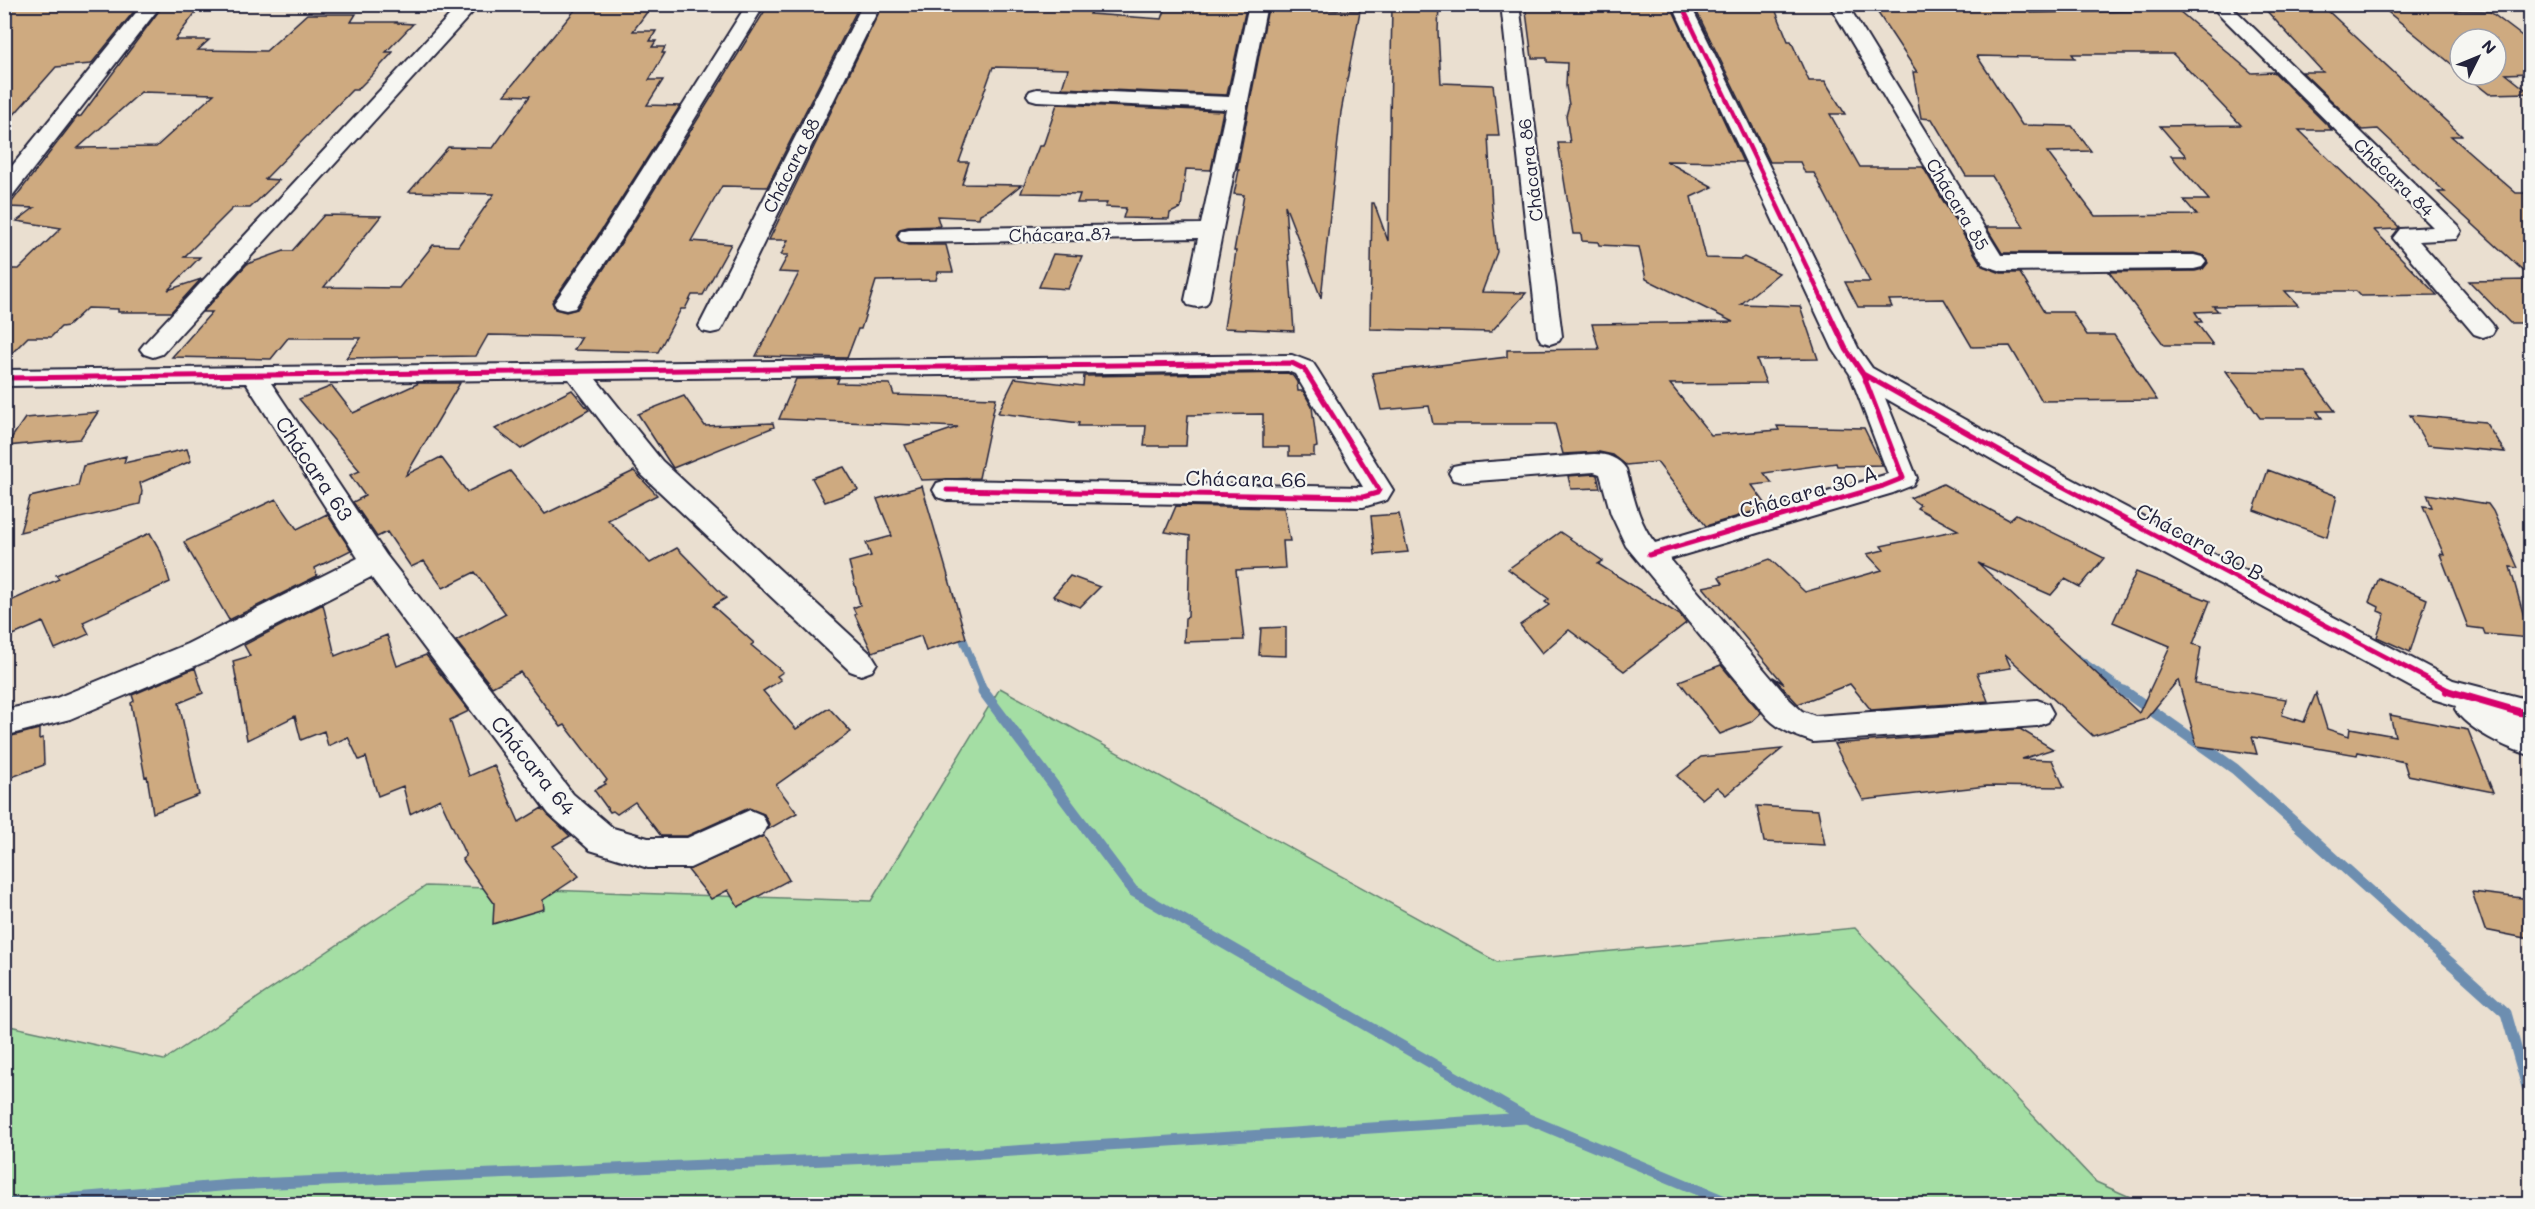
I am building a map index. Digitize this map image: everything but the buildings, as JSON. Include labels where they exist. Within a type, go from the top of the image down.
[{"type":"street","points":[[4,191],[153,4]]},
{"type":"street","points":[[153,349],[471,4]]},
{"type":"street","points":[[566,303],[610,239],[756,4]]},
{"type":"street","name":"Chácara 88","points":[[711,326],[872,4]]},
{"type":"street","points":[[1197,300],[1258,4]]},
{"type":"street","name":"Chácara 86","points":[[1510,4],[1550,336]]},
{"type":"street","points":[[1681,4],[1846,349],[1863,374]]},
{"type":"street","name":"Chácara 85","points":[[1838,4],[1992,260],[2002,264],[2194,262]]},
{"type":"street","name":"Chácara 84","points":[[2218,4],[2450,231],[2448,234],[2408,234],[2404,238],[2483,328]]},
{"type":"street","points":[[1037,95],[1239,103]]},
{"type":"street","name":"Chácara 87","points":[[909,236],[1210,231]]},
{"type":"street","name":"Chácara 66","points":[[575,370],[1297,364],[1304,369],[1378,486],[1377,494],[1363,497],[947,490]]},
{"type":"street","points":[[4,378],[575,370],[652,468],[861,663]]},
{"type":"street","name":"Chácara 30 A","points":[[1649,555],[1883,486],[1903,478],[1863,374]]},
{"type":"street","name":"Chácara 30 B","points":[[1863,374],[2045,477],[2444,690],[2518,712],[2530,713]]},
{"type":"street","name":"Chácara 63","points":[[253,375],[376,562]]},
{"type":"street","points":[[1463,472],[1594,463],[1607,465],[1612,469],[1625,514],[1636,539],[1779,709],[1791,720],[1814,729],[2037,713]]},
{"type":"street","points":[[4,723],[59,710],[198,652],[376,562]]},
{"type":"street","name":"Chácara 64","points":[[376,562],[561,804],[602,840],[648,853],[690,853],[750,825]]},
{"type":"street","points":[[2444,690],[2502,729],[2530,742]]},
{"type":"green space","points":[[1000,688],[1497,962],[1855,928],[2096,1182],[2146,1204],[5,1204],[5,1025],[164,1060],[426,886],[871,901]]},
{"type":"waterway","points":[[959,629],[984,692]]},
{"type":"waterway","points":[[2077,658],[2126,692]]},
{"type":"waterway","points":[[983,691],[1133,891],[1525,1117]]},
{"type":"waterway","points":[[2124,691],[2235,769],[2506,1013],[2530,1097]]},
{"type":"waterway","points":[[4,1204],[232,1185],[968,1154],[1526,1118],[1732,1204]]},
{"type":"cycle path","points":[[1649,555],[1883,486],[1903,478],[1863,374],[1846,349],[1681,4]]},
{"type":"cycle path","points":[[4,378],[1292,363],[1304,369],[1379,490],[1377,493],[1363,497],[947,490]]},
{"type":"cycle path","points":[[1863,374],[2045,477],[2444,690],[2519,712],[2530,713]]}]
